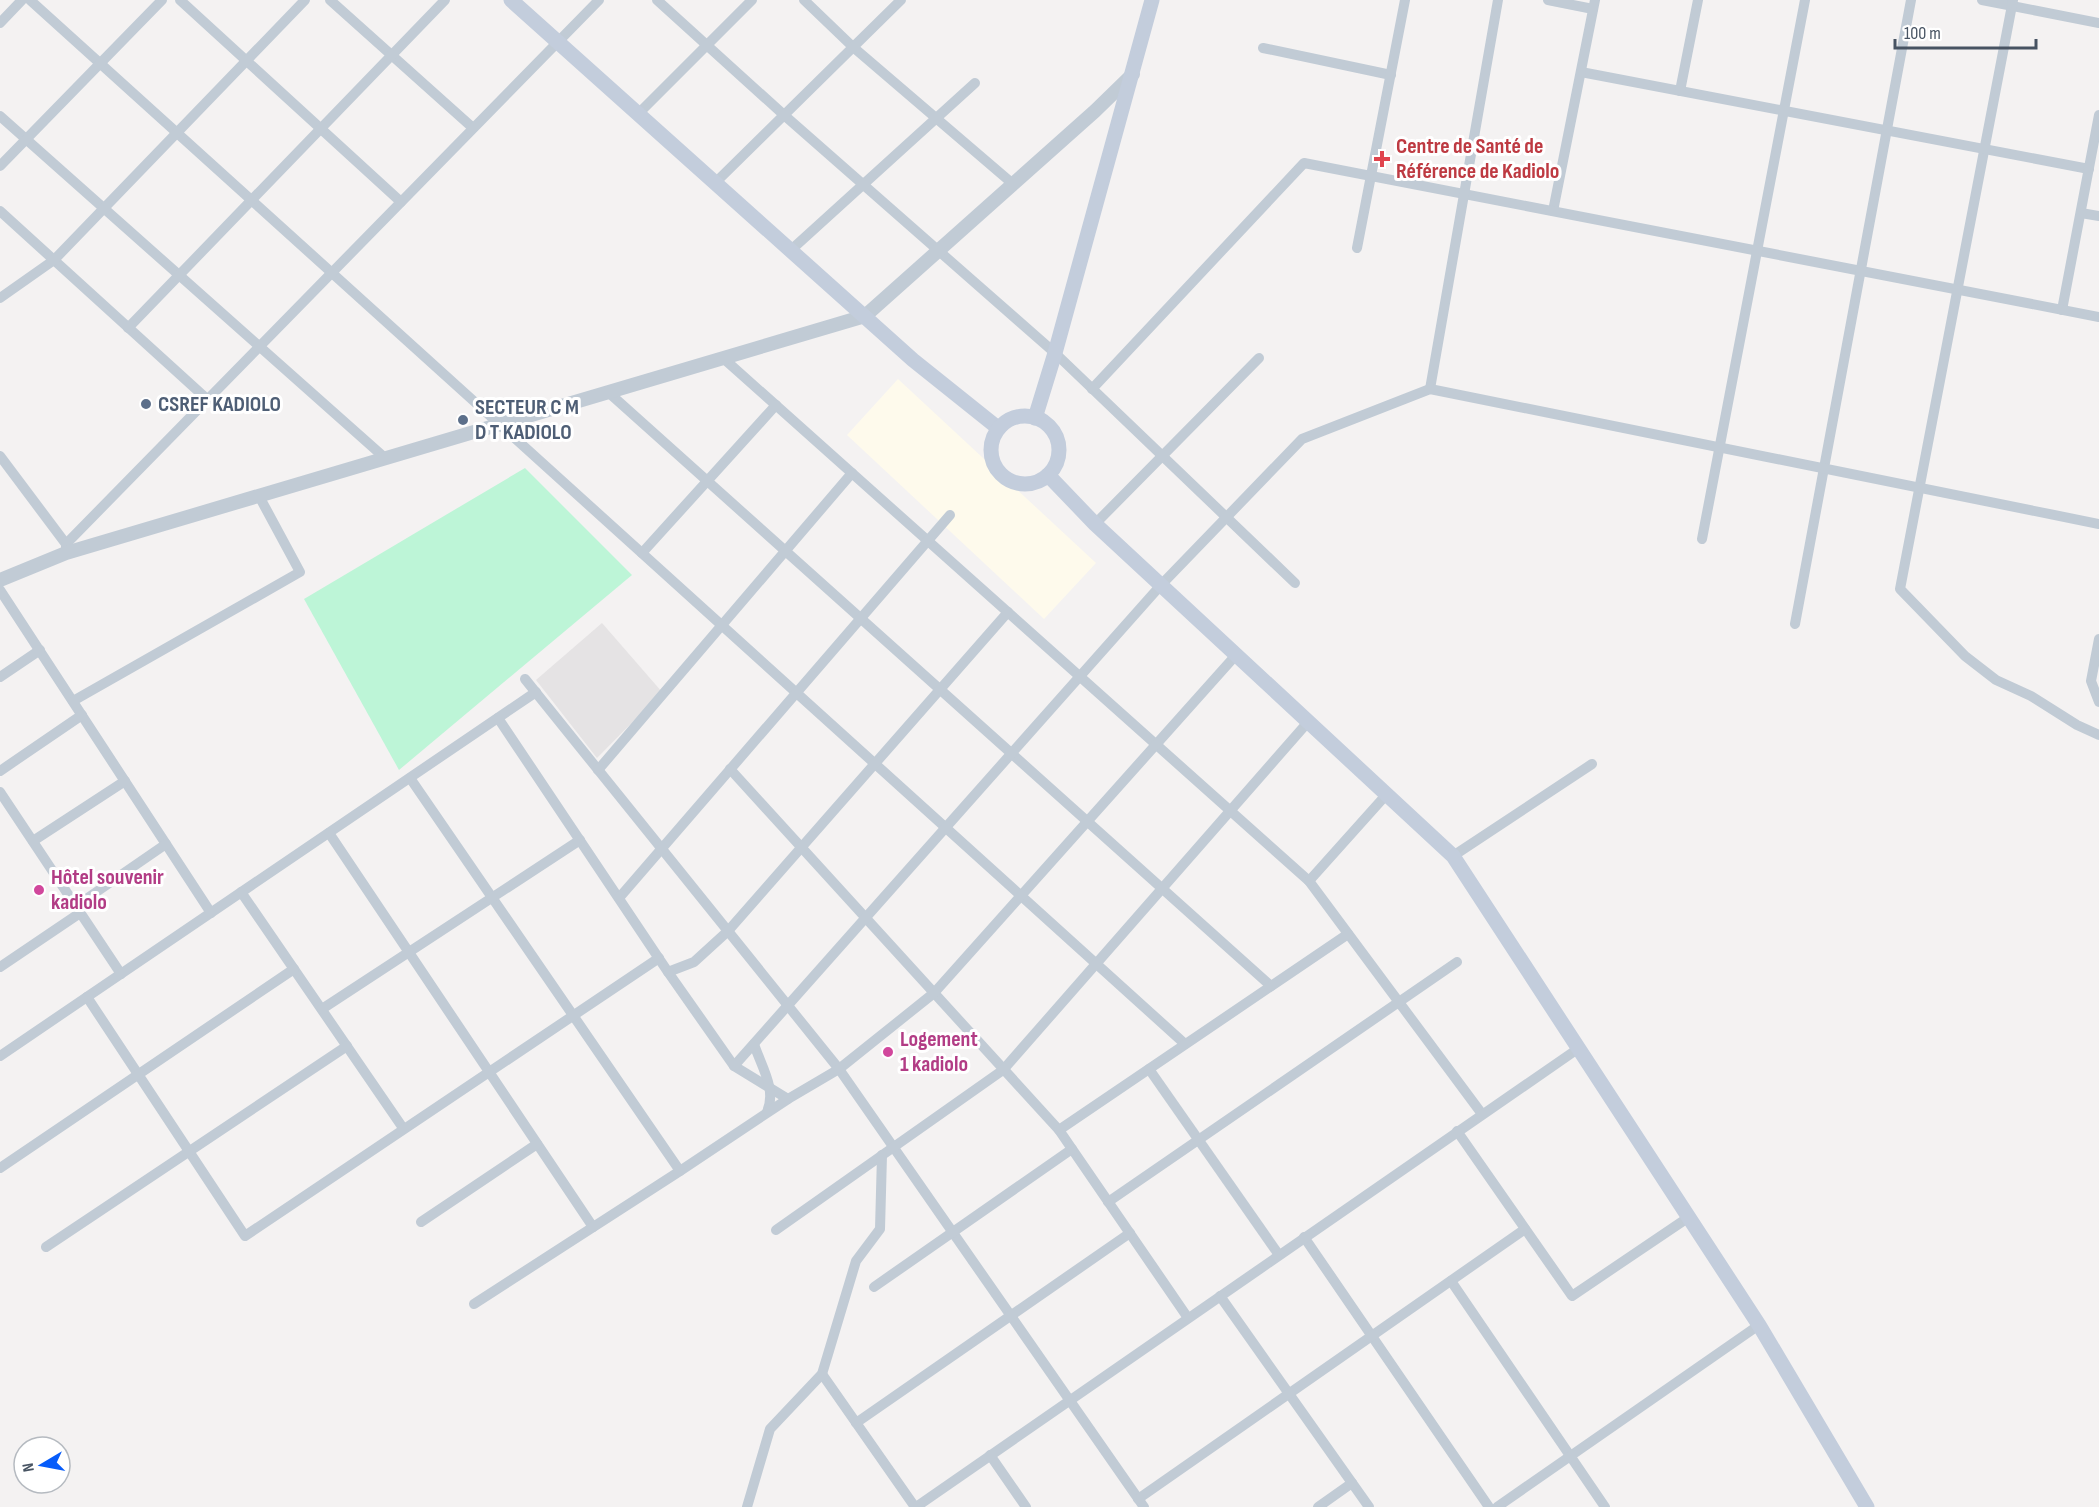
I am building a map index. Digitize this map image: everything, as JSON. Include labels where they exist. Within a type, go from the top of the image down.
[{"type":"main road","points":[[511,0],[864,316],[998,429]]},
{"type":"main road","points":[[1035,418],[1152,0]]},
{"type":"main road","points":[[1025,416],[1045,423],[1053,432],[1058,443],[1055,466],[1040,481],[1022,484],[1004,478],[996,470],[992,460],[993,438],[998,429],[1006,422],[1025,416]]},
{"type":"main road","points":[[1048,475],[1095,524],[1386,795],[1454,855],[1759,1325],[1865,1506]]},
{"type":"street","points":[[0,23],[22,0]]},
{"type":"street","points":[[30,0],[1185,1044]]},
{"type":"street","points":[[0,166],[162,0]]},
{"type":"street","points":[[180,0],[401,202]]},
{"type":"street","points":[[0,298],[54,260],[304,0]]},
{"type":"street","points":[[330,0],[473,129]]},
{"type":"street","points":[[128,328],[445,0]]},
{"type":"street","points":[[66,549],[598,0]]},
{"type":"street","points":[[657,0],[1055,353],[1295,583]]},
{"type":"street","points":[[638,114],[752,0]]},
{"type":"street","points":[[804,0],[853,47],[1014,184]]},
{"type":"street","points":[[716,183],[901,0]]},
{"type":"street","points":[[1357,248],[1405,0]]},
{"type":"street","points":[[1430,389],[1498,0]]},
{"type":"street","points":[[1548,0],[1594,5],[1553,211]]},
{"type":"street","points":[[1680,91],[1698,0]]},
{"type":"street","points":[[1702,539],[1806,0]]},
{"type":"street","points":[[1795,624],[1911,0]]},
{"type":"street","points":[[1982,0],[2012,3],[2099,23]]},
{"type":"street","points":[[2012,3],[1900,589],[1965,656],[1996,680],[2031,696],[2077,725],[2099,735]]},
{"type":"street","points":[[1263,48],[1391,75]]},
{"type":"street","points":[[1581,72],[2089,169]]},
{"type":"street","points":[[0,580],[66,549],[259,496],[864,316],[1014,184],[1133,74]]},
{"type":"street","points":[[791,250],[975,83]]},
{"type":"street","points":[[2062,310],[2099,115]]},
{"type":"street","points":[[0,117],[385,458]]},
{"type":"street","points":[[1092,389],[1304,163],[2099,317]]},
{"type":"street","points":[[0,211],[208,400]]},
{"type":"street","points":[[2080,213],[2099,216]]},
{"type":"street","points":[[723,358],[1309,881],[1482,1114]]},
{"type":"street","points":[[1095,524],[1259,358]]},
{"type":"street","points":[[734,1066],[1161,585],[1302,439],[1430,389],[2099,524]]},
{"type":"street","points":[[608,392],[1271,986]]},
{"type":"street","points":[[642,553],[776,405]]},
{"type":"street","points":[[0,456],[66,549]]},
{"type":"street","points":[[598,770],[852,473]]},
{"type":"street","points":[[73,701],[300,572],[259,496]]},
{"type":"street","points":[[619,898],[950,515]]},
{"type":"street","points":[[0,590],[211,913]]},
{"type":"street","points":[[668,972],[694,962],[728,931],[1008,612]]},
{"type":"street","points":[[2099,639],[2091,681],[2099,702]]},
{"type":"street","points":[[0,677],[40,650]]},
{"type":"street","points":[[474,1304],[767,1112],[839,1069],[934,993],[1236,655]]},
{"type":"street","points":[[525,679],[839,1069],[1141,1503],[1289,1394],[1525,1229]]},
{"type":"street","points":[[0,1056],[536,692]]},
{"type":"street","points":[[0,771],[82,716]]},
{"type":"street","points":[[498,718],[668,972],[734,1066],[788,1099]]},
{"type":"street","points":[[776,1230],[1004,1070],[1308,722]]},
{"type":"street","points":[[1454,855],[1592,764]]},
{"type":"street","points":[[730,769],[1059,1130],[1188,1318]]},
{"type":"street","points":[[410,778],[680,1171]]},
{"type":"street","points":[[33,841],[124,781]]},
{"type":"street","points":[[0,792],[121,974]]},
{"type":"street","points":[[1309,881],[1386,795]]},
{"type":"street","points":[[329,833],[593,1227]]},
{"type":"street","points":[[322,1009],[580,840]]},
{"type":"street","points":[[0,967],[166,844]]},
{"type":"street","points":[[241,892],[403,1128]]},
{"type":"street","points":[[1059,1130],[1348,934]]},
{"type":"street","points":[[87,997],[245,1236],[659,958]]},
{"type":"street","points":[[1108,1202],[1457,962]]},
{"type":"street","points":[[0,1168],[294,969]]},
{"type":"street","points":[[754,1044],[770,1088],[772,1102],[767,1112]]},
{"type":"street","points":[[46,1247],[346,1046]]},
{"type":"street","points":[[822,1374],[916,1507],[1579,1048]]},
{"type":"street","points":[[1149,1069],[1279,1255]]},
{"type":"street","points":[[1457,1131],[1572,1296],[1689,1217]]},
{"type":"street","points":[[421,1222],[537,1144]]},
{"type":"street","points":[[874,1287],[1072,1149]]},
{"type":"street","points":[[747,1507],[770,1429],[822,1374],[856,1262],[880,1229],[882,1155]]},
{"type":"street","points":[[856,1423],[1130,1233]]},
{"type":"street","points":[[1304,1238],[1489,1507]]},
{"type":"street","points":[[1451,1281],[1605,1507]]},
{"type":"street","points":[[1220,1296],[1369,1507]]},
{"type":"street","points":[[1497,1507],[1759,1325]]},
{"type":"street","points":[[990,1455],[1026,1507]]},
{"type":"street","points":[[1318,1507],[1352,1483]]},
{"type":"shaded area","points":[[898,379],[1096,563],[1044,619],[847,435]]},
{"type":"shaded area","points":[[602,623],[662,692],[597,758],[536,680]]},
{"type":"green space","points":[[525,468],[632,575],[399,770],[304,599]]},
{"type":"place","name":"Centre de Santé de Référence de Kadiolo","points":[[1382,159]]},
{"type":"place","name":"CSREF KADIOLO","points":[[146,404]]},
{"type":"place","name":"SECTEUR C M D T KADIOLO","points":[[463,420]]},
{"type":"place","name":"Hôtel souvenir kadiolo","points":[[39,890]]},
{"type":"place","name":"Logement 1 kadiolo","points":[[888,1052]]}]
